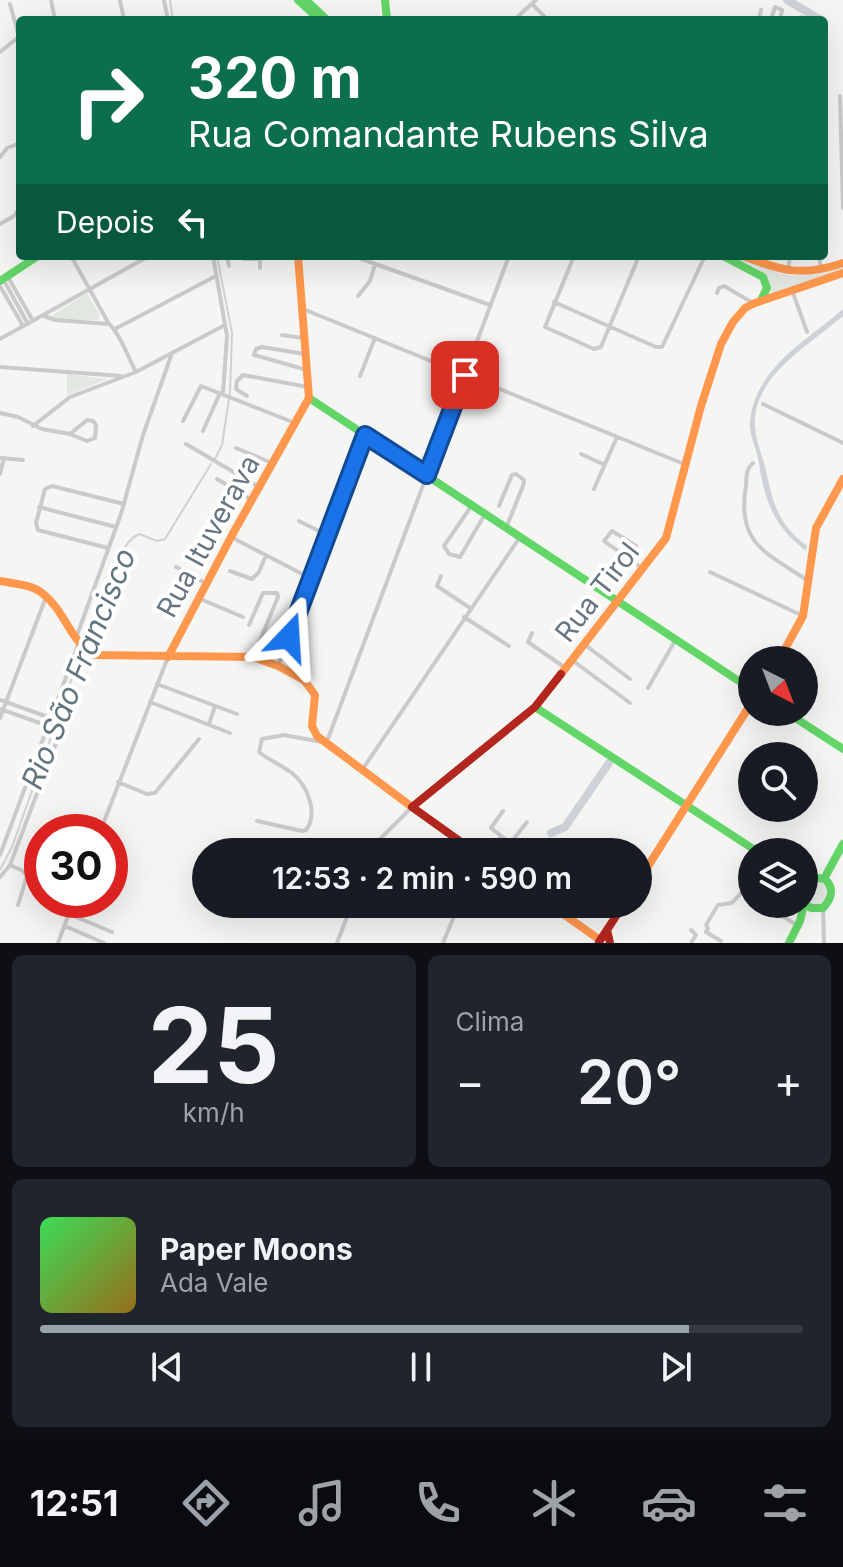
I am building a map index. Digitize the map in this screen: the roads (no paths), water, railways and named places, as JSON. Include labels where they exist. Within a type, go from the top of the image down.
[{"type":"street","points":[[298,0],[315,16]]},
{"type":"street","points":[[306,0],[323,16]]},
{"type":"street","points":[[518,16],[534,2]]},
{"type":"street","points":[[10,4],[16,26]]},
{"type":"street","points":[[772,16],[775,7],[782,10],[781,16]]},
{"type":"street","points":[[760,16],[761,10]]},
{"type":"street","points":[[0,52],[16,39]]},
{"type":"street","points":[[833,96],[842,96],[843,208]]},
{"type":"street","points":[[3,281],[32,260]]},
{"type":"street","points":[[73,260],[109,324],[115,329],[136,372]]},
{"type":"street","points":[[0,339],[142,260]]},
{"type":"street","points":[[203,431],[224,395],[227,346],[214,260]]},
{"type":"street","points":[[228,260],[229,266]]},
{"type":"street","points":[[260,260],[260,268]]},
{"type":"street","points":[[298,260],[309,398],[738,680]]},
{"type":"street","points":[[364,260],[490,305]]},
{"type":"street","points":[[324,743],[507,260]]},
{"type":"street","points":[[572,260],[544,324],[548,330],[594,349],[601,347],[637,260]]},
{"type":"street","points":[[554,302],[656,347],[664,346],[703,260]]},
{"type":"street","points":[[731,260],[763,277],[767,288],[756,302]]},
{"type":"street","points":[[761,260],[788,273],[804,274],[843,263]]},
{"type":"street","points":[[788,273],[790,260]]},
{"type":"street","points":[[819,260],[822,271]]},
{"type":"street","points":[[358,296],[370,281],[375,264]]},
{"type":"street","points":[[717,293],[724,286],[756,302],[843,273]]},
{"type":"street","points":[[115,329],[216,276]]},
{"type":"street","points":[[3,281],[28,324]]},
{"type":"street","points":[[3,281],[28,324]]},
{"type":"street","points":[[792,290],[807,332]]},
{"type":"street","name":"Rua Tirol","points":[[381,838],[416,802],[535,707],[643,569],[670,530],[723,338],[733,319],[756,302]]},
{"type":"street","points":[[301,308],[686,465]]},
{"type":"street","points":[[43,315],[55,320],[109,324]]},
{"type":"street","points":[[33,426],[70,397],[171,356],[225,325]]},
{"type":"street","points":[[282,335],[304,338]]},
{"type":"street","points":[[360,376],[375,338]]},
{"type":"street","points":[[305,354],[262,347],[256,349],[254,355],[307,370]]},
{"type":"street","points":[[0,855],[79,645],[143,435],[171,356]]},
{"type":"street","points":[[0,367],[124,376]]},
{"type":"street","points":[[247,396],[236,389],[237,381],[243,375],[308,387]]},
{"type":"street","points":[[183,421],[199,386],[295,423]]},
{"type":"street","name":"Rua Ituverava","points":[[106,814],[168,657],[309,398]]},
{"type":"street","points":[[763,404],[843,443]]},
{"type":"street","points":[[0,413],[18,417],[33,426],[90,441],[95,438],[96,425],[87,420],[70,434]]},
{"type":"street","points":[[278,666],[365,435]]},
{"type":"street","points":[[594,489],[617,437]]},
{"type":"street","points":[[186,444],[259,487]]},
{"type":"street","points":[[236,448],[272,463]]},
{"type":"street","points":[[581,454],[605,465]]},
{"type":"street","points":[[0,474],[2,458],[23,460]]},
{"type":"street","points":[[753,463],[747,469],[743,502],[751,538],[763,551],[807,580]]},
{"type":"street","points":[[223,483],[231,470]]},
{"type":"street","points":[[499,506],[512,475],[520,476],[524,480],[523,486],[506,528]]},
{"type":"street","points":[[217,479],[252,500]]},
{"type":"street","points":[[787,646],[803,616],[816,528],[843,479]]},
{"type":"street","points":[[108,549],[38,530],[36,523],[45,489],[52,486],[124,504]]},
{"type":"street","points":[[472,505],[444,546],[449,554],[460,557],[485,514]]},
{"type":"street","points":[[39,507],[116,527]]},
{"type":"street","points":[[299,521],[327,535]]},
{"type":"street","points":[[636,546],[612,531],[604,541],[643,569]]},
{"type":"street","points":[[231,537],[310,578]]},
{"type":"street","points":[[362,770],[520,537]]},
{"type":"street","points":[[230,571],[252,579],[259,572],[266,555]]},
{"type":"street","points":[[176,567],[206,583]]},
{"type":"street","points":[[710,572],[803,616]]},
{"type":"street","points":[[441,576],[437,586],[470,608]]},
{"type":"street","points":[[0,581],[33,588],[46,597],[79,645],[100,656],[253,657],[304,680],[314,691],[312,726],[324,743],[416,802],[428,819]]},
{"type":"street","points":[[249,625],[263,593],[277,593],[253,657]]},
{"type":"street","points":[[0,718],[3,701],[46,597]]},
{"type":"street","points":[[198,598],[243,617]]},
{"type":"street","points":[[464,617],[509,646]]},
{"type":"street","points":[[532,633],[528,642],[630,703]]},
{"type":"street","points":[[648,688],[676,639]]},
{"type":"street","points":[[584,644],[630,679]]},
{"type":"street","points":[[157,684],[237,714]]},
{"type":"street","points":[[3,701],[51,718]]},
{"type":"street","points":[[150,702],[230,733]]},
{"type":"street","points":[[209,724],[215,706]]},
{"type":"street","points":[[535,707],[738,839]]},
{"type":"street","points":[[2,709],[48,726]]},
{"type":"street","points":[[0,877],[10,865],[69,709]]},
{"type":"street","points":[[652,860],[738,724]]},
{"type":"street","points":[[808,726],[843,749]]},
{"type":"street","points":[[257,821],[302,831],[306,830],[311,820],[310,803],[299,781],[261,755],[258,749],[262,739],[284,735],[324,743]]},
{"type":"street","points":[[118,782],[147,794],[155,793],[199,739]]},
{"type":"street","points":[[416,802],[428,819],[455,838]]},
{"type":"street","points":[[503,811],[491,828],[500,837],[511,842],[527,822]]},
{"type":"street","points":[[825,877],[843,844]]},
{"type":"street","points":[[10,865],[27,876],[18,905]]},
{"type":"street","points":[[799,924],[838,895],[825,877],[818,876]]},
{"type":"street","points":[[721,941],[706,932],[706,925],[718,905],[732,903],[738,896]]},
{"type":"street","points":[[819,908],[824,943]]},
{"type":"street","points":[[58,943],[68,918]]},
{"type":"street","points":[[79,918],[112,932]]},
{"type":"street","points":[[337,943],[347,918]]},
{"type":"street","points":[[443,943],[453,918]]},
{"type":"street","points":[[568,918],[601,942],[615,918]]},
{"type":"street","points":[[788,918],[799,924]]},
{"type":"street","points":[[789,943],[800,918]]},
{"type":"street","points":[[65,926],[104,943]]},
{"type":"street","points":[[607,930],[610,943]]},
{"type":"street","points":[[691,930],[696,935],[691,943]]},
{"type":"waterway","name":"Rio São Francisco","points":[[170,0],[172,16]]},
{"type":"waterway","points":[[787,0],[814,16]]},
{"type":"waterway","name":"Rio São Francisco","points":[[215,459],[222,445],[230,392],[232,333],[218,260]]},
{"type":"waterway","name":"Rio São Francisco","points":[[84,644],[100,618],[112,576],[130,540],[139,534],[157,541],[165,539],[211,464]]},
{"type":"waterway","name":"Rio São Francisco","points":[[0,870],[12,847],[82,650]]},
{"type":"waterway","points":[[551,833],[565,827],[609,763]]}]
